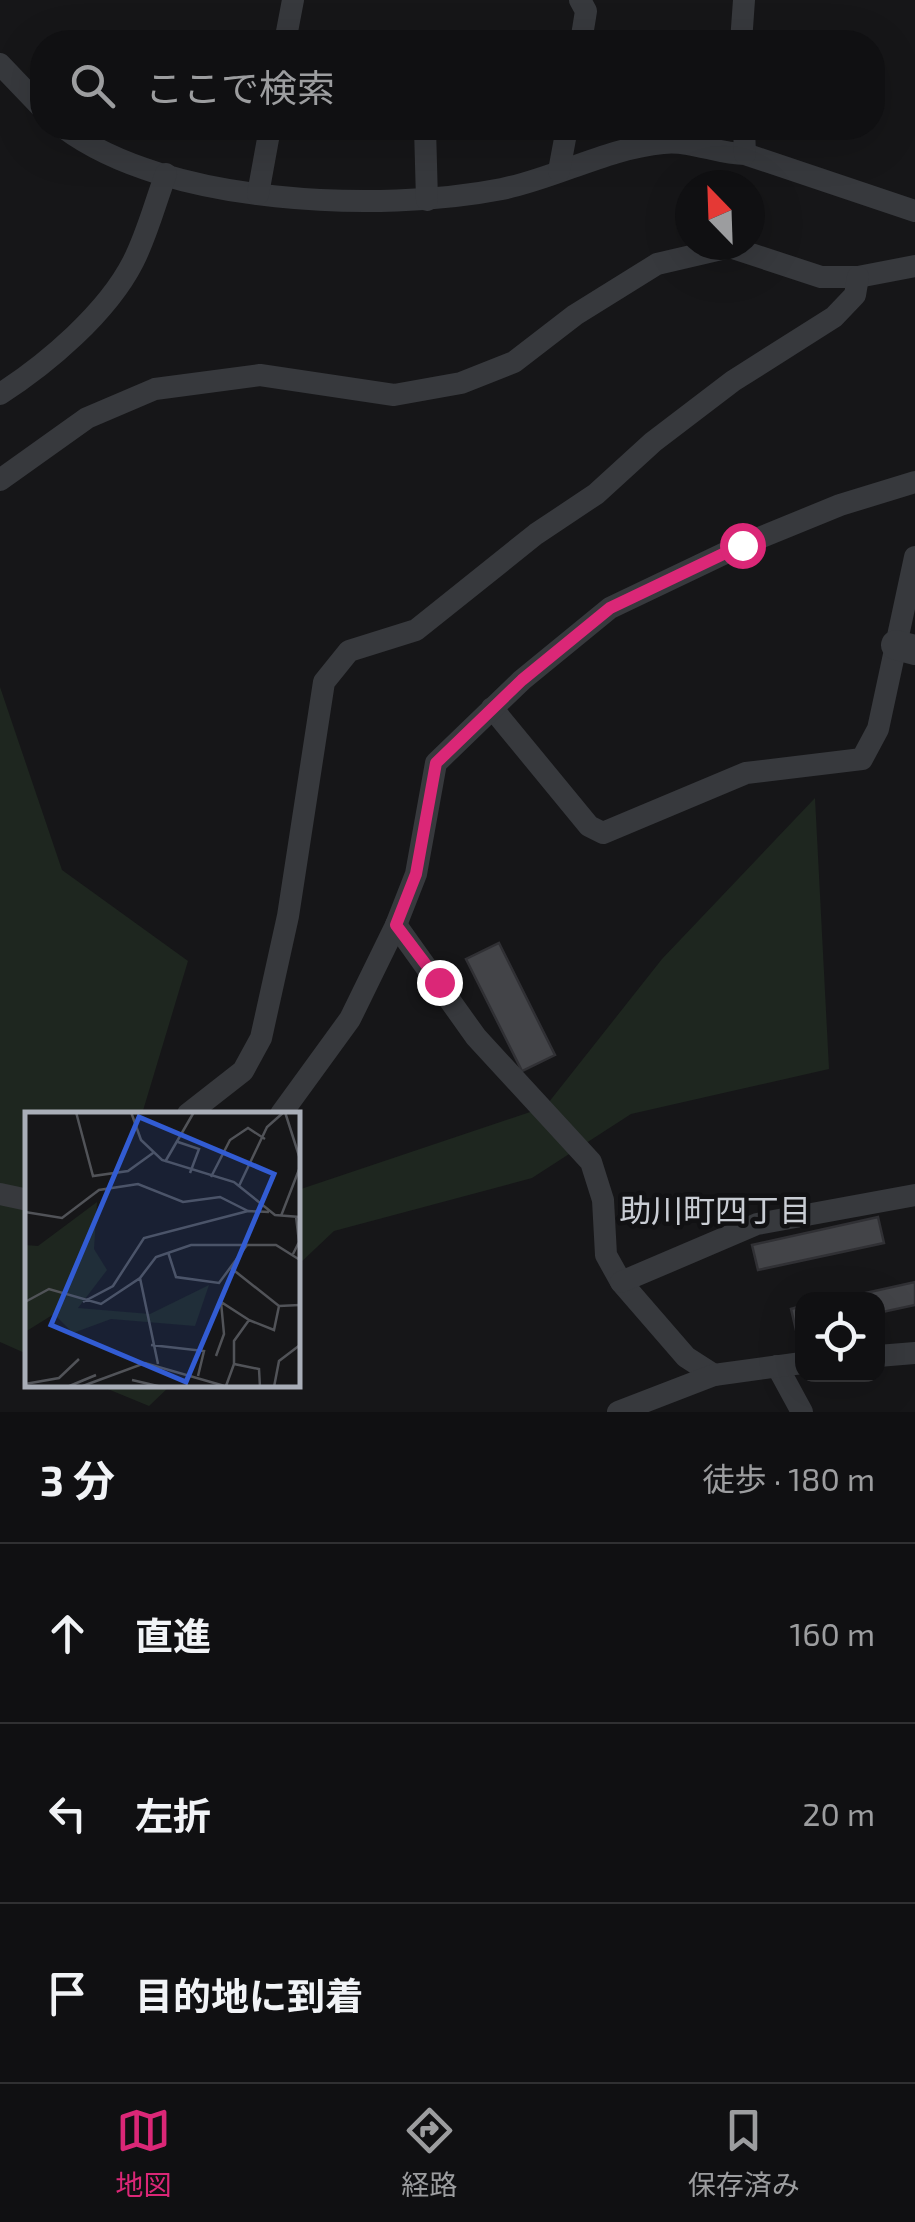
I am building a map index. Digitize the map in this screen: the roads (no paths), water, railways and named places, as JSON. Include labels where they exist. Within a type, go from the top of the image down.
[{"type":"street","points":[[288,30],[293,0]]},
{"type":"street","points":[[580,0],[586,11],[583,30]]},
{"type":"street","points":[[742,30],[744,0]]},
{"type":"street","points":[[0,64],[30,95]]},
{"type":"street","points":[[86,140],[166,174],[258,194],[427,200],[505,188],[663,143],[702,144],[724,154],[745,154],[915,210]]},
{"type":"street","points":[[258,194],[268,140]]},
{"type":"street","points":[[425,140],[427,200]]},
{"type":"street","points":[[559,171],[565,140]]},
{"type":"street","points":[[744,140],[745,154]]},
{"type":"street","points":[[0,394],[68,338],[122,280],[134,260],[166,174]]},
{"type":"street","points":[[0,480],[87,418],[155,389],[260,375],[394,395],[460,383],[514,362],[575,314],[657,264],[730,247],[821,277],[858,277],[915,266]]},
{"type":"street","points":[[191,1112],[243,1071],[261,1038],[288,916],[324,682],[348,652],[416,630],[536,534],[596,494],[720,391],[834,317],[855,296],[858,277]]},
{"type":"street","points":[[282,1112],[350,1018],[396,925],[416,874],[436,763],[492,708],[610,608],[742,545],[840,505],[915,482]]},
{"type":"street","points":[[492,708],[589,826],[602,833],[615,832],[746,773],[862,760],[878,728],[906,648],[915,557]]},
{"type":"street","points":[[396,925],[476,1037],[592,1162],[603,1200],[606,1255],[621,1282],[686,1358],[714,1374]]},
{"type":"street","points":[[0,1194],[25,1199]]},
{"type":"street","points":[[621,1282],[757,1224],[915,1196]]},
{"type":"street","points":[[885,1355],[915,1353]]},
{"type":"street","points":[[618,1412],[714,1374],[795,1365]]},
{"type":"street","points":[[777,1366],[802,1412]]},
{"type":"district","name":"助川町四丁目","points":[[715,1211]]}]
